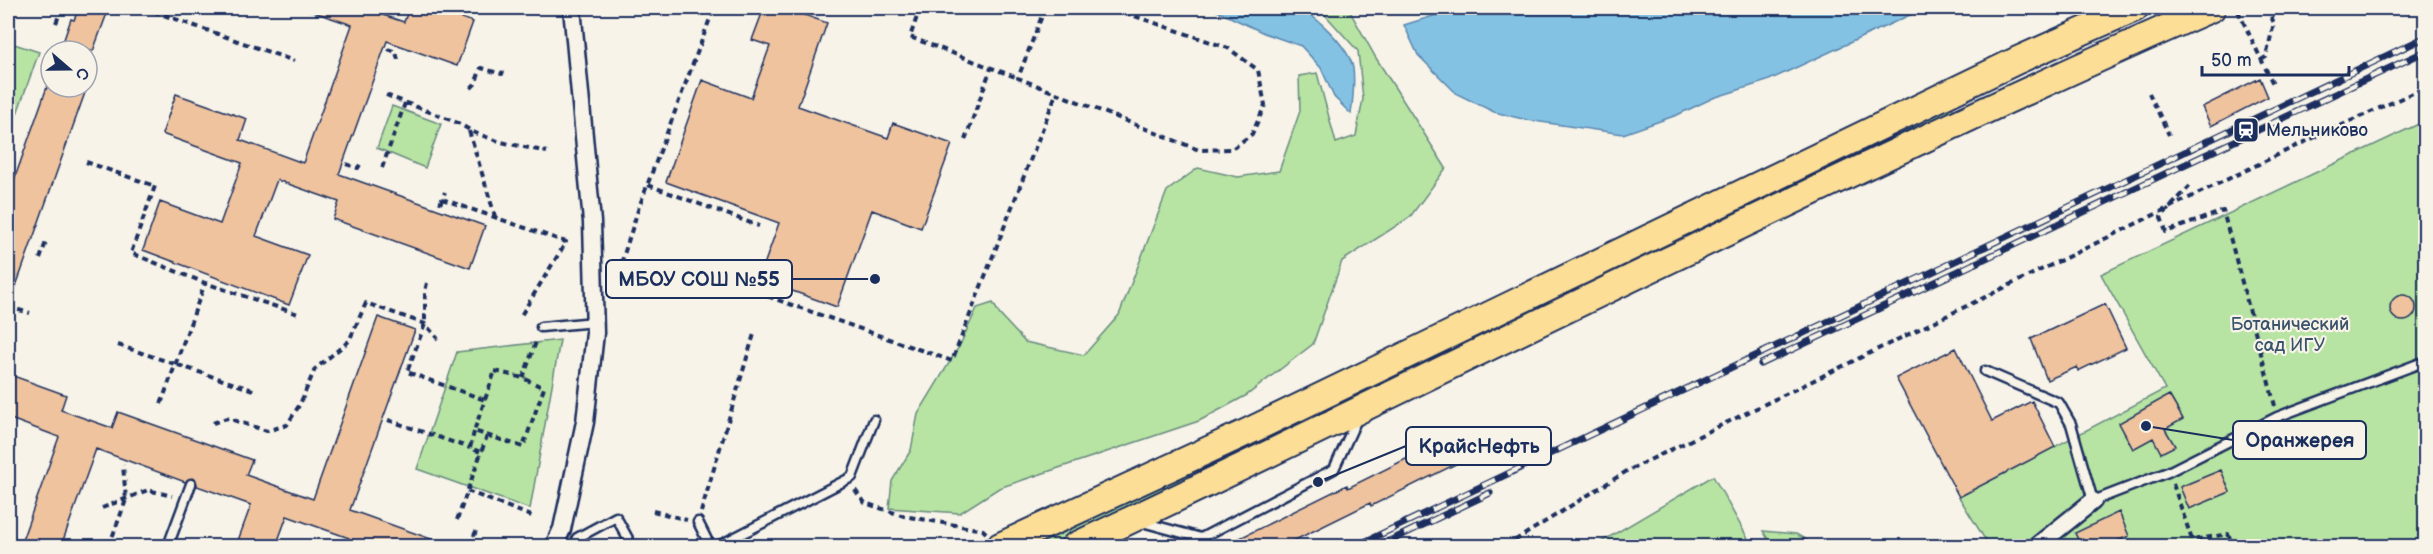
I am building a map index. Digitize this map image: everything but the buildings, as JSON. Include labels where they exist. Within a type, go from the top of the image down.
[{"type":"main road","points":[[994,541],[1245,433],[2018,60],[2135,8]]},
{"type":"main road","points":[[1075,546],[1361,411],[2028,89],[2212,8]]},
{"type":"street","points":[[554,546],[562,529],[585,422],[595,322],[592,222],[572,8]]},
{"type":"street","points":[[2037,546],[2093,501]]},
{"type":"lane","points":[[541,327],[595,322]]},
{"type":"lane","points":[[1985,371],[2059,404],[2071,424],[2093,501],[2168,472],[2277,417],[2426,361]]},
{"type":"lane","points":[[1133,519],[1201,538],[1334,469],[1361,411]]},
{"type":"lane","points":[[718,546],[852,477],[874,420]]},
{"type":"lane","points":[[168,546],[191,484]]},
{"type":"lane","points":[[581,546],[576,538],[616,517],[632,546]]},
{"type":"lane","points":[[698,522],[710,546]]},
{"type":"path","points":[[56,24],[62,8]]},
{"type":"path","points":[[144,8],[294,61]]},
{"type":"path","points":[[165,15],[168,8]]},
{"type":"path","points":[[218,8],[239,13]]},
{"type":"path","points":[[615,283],[648,185],[714,8]]},
{"type":"path","points":[[920,8],[909,37],[1199,150],[1232,149],[1252,134],[1265,105],[1258,70],[1228,48],[1111,8]]},
{"type":"path","points":[[1018,78],[1045,8]]},
{"type":"path","points":[[2261,60],[2266,57],[2274,23],[2267,8]]},
{"type":"path","points":[[2238,11],[2274,86]]},
{"type":"path","points":[[388,49],[396,52],[398,60]]},
{"type":"path","points":[[471,88],[481,68],[502,74],[504,68]]},
{"type":"path","points":[[965,140],[991,68]]},
{"type":"path","points":[[1506,546],[1627,471],[2298,145],[2426,87]]},
{"type":"path","points":[[8,98],[12,93]]},
{"type":"path","points":[[2149,93],[2169,135]]},
{"type":"path","points":[[738,286],[952,361],[1056,94]]},
{"type":"path","points":[[386,95],[501,142],[547,152]]},
{"type":"path","points":[[382,168],[405,103]]},
{"type":"path","points":[[8,126],[13,110]]},
{"type":"path","points":[[468,130],[495,216]]},
{"type":"path","points":[[346,164],[358,168],[362,161]]},
{"type":"path","points":[[86,162],[155,186],[131,253],[205,283],[301,315]]},
{"type":"path","points":[[648,185],[759,226]]},
{"type":"path","points":[[2190,186],[2172,208],[2161,217],[2166,232],[2223,211],[2277,417]]},
{"type":"path","points":[[440,204],[445,192]]},
{"type":"path","points":[[442,198],[566,242],[520,317]]},
{"type":"path","points":[[40,259],[46,242]]},
{"type":"path","points":[[161,404],[205,283]]},
{"type":"path","points":[[427,284],[425,324],[407,372],[485,400]]},
{"type":"path","points":[[213,423],[227,418],[267,431],[287,425],[300,404],[315,369],[349,341],[366,303],[425,324],[438,339]]},
{"type":"path","points":[[8,307],[30,313]]},
{"type":"path","points":[[653,511],[698,522],[754,334]]},
{"type":"path","points":[[523,378],[537,340]]},
{"type":"path","points":[[118,345],[256,391]]},
{"type":"path","points":[[470,448],[474,431],[495,371],[523,378],[544,388],[523,447],[474,431]]},
{"type":"path","points":[[388,420],[481,452]]},
{"type":"path","points":[[457,520],[487,436]]},
{"type":"path","points":[[109,546],[126,500],[123,465]]},
{"type":"path","points":[[2168,472],[2178,492],[2192,540],[2228,534],[2234,546]]},
{"type":"path","points":[[847,480],[865,503],[904,516],[983,530],[994,541]]},
{"type":"path","points":[[102,508],[148,490],[177,498]]},
{"type":"path","points":[[467,491],[534,517]]},
{"type":"path","points":[[470,546],[476,531]]},
{"type":"green space","points":[[1319,8],[1348,8],[1376,58],[1446,168],[1410,217],[1342,261],[1313,344],[1247,395],[1199,421],[999,488],[960,513],[889,508],[892,481],[911,450],[918,414],[960,345],[977,308],[993,303],[1000,315],[1025,342],[1084,355],[1119,315],[1167,191],[1198,168],[1238,177],[1279,171],[1300,111],[1299,76],[1317,73],[1336,143],[1356,136],[1363,99],[1358,51]]},
{"type":"green space","points":[[8,42],[39,52],[8,139]]},
{"type":"green space","points":[[392,106],[441,124],[425,168],[377,148]]},
{"type":"green space","points":[[1951,106],[1954,110],[1048,546],[1036,546]]},
{"type":"green space","name":"Ботанический сад ИГУ","points":[[2425,121],[2425,546],[1989,546],[1959,497],[2165,389],[2101,274]]},
{"type":"green space","points":[[560,340],[530,509],[417,469],[457,352]]},
{"type":"green space","points":[[1713,476],[1752,546],[1594,546]]},
{"type":"green space","points":[[1763,531],[1796,534],[1817,546],[1772,546]]},
{"type":"water","points":[[1285,7],[1294,8],[1311,16],[1338,41],[1350,60],[1354,80],[1351,114],[1334,97],[1321,68],[1301,46],[1264,33],[1211,8]]},
{"type":"water","points":[[1459,8],[1925,8],[1767,81],[1713,98],[1677,115],[1623,134],[1527,120],[1494,112],[1457,94],[1418,55],[1404,25]]},
{"type":"railway","points":[[1356,546],[2426,37]]},
{"type":"railway","points":[[1761,364],[2426,51]]},
{"type":"railway","points":[[1379,546],[1490,493]]},
{"type":"place","name":"Мельниково","points":[[2246,130]]},
{"type":"place","name":"МБОУ СОШ №55","points":[[875,279]]},
{"type":"place","name":"Оранжерея","points":[[2146,426]]},
{"type":"place","name":"КрайсНефть","points":[[1318,482]]}]
